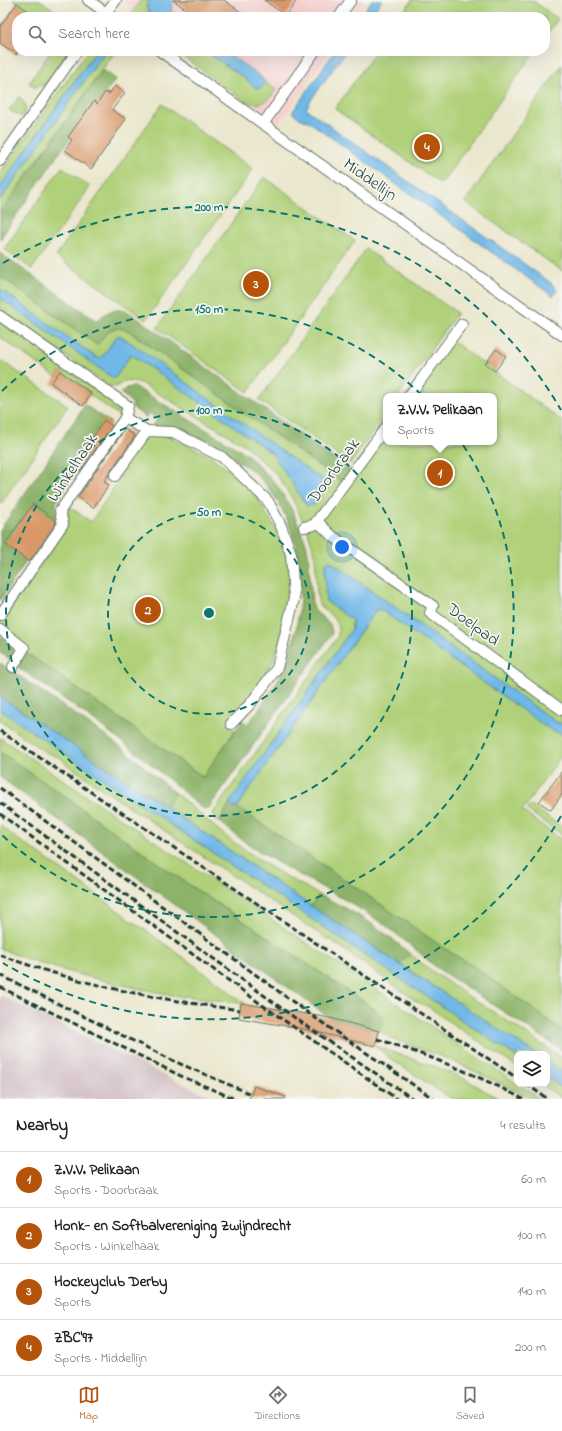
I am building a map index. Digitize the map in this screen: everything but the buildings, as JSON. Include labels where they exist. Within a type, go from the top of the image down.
[{"type":"street","points":[[88,0],[102,12]]},
{"type":"street","points":[[109,12],[116,0]]},
{"type":"street","points":[[343,12],[351,0]]},
{"type":"street","points":[[0,161],[74,56]]},
{"type":"street","name":"Middellijn","points":[[167,56],[562,335]]},
{"type":"street","points":[[263,124],[311,56]]},
{"type":"street","points":[[0,316],[128,406],[125,418],[147,432],[173,432],[222,456],[268,501],[282,526],[291,554],[294,600],[277,668],[251,703],[231,724]]},
{"type":"street","points":[[411,393],[462,324]]},
{"type":"street","name":"Winkelhaak","points":[[0,615],[63,524],[60,511],[125,418]]},
{"type":"street","points":[[115,476],[147,432]]},
{"type":"street","name":"Doorbraak","points":[[304,527],[314,524],[317,521],[383,432]]},
{"type":"street","name":"Doelpad","points":[[317,521],[331,535],[433,606],[430,613],[562,709]]},
{"type":"street","points":[[0,630],[24,648],[13,667]]},
{"type":"shaded area","points":[[120,0],[366,0],[358,12],[135,12]]},
{"type":"shaded area","points":[[191,56],[327,56],[279,124]]},
{"type":"shaded area","points":[[0,995],[178,1082],[217,1099],[0,1099]]},
{"type":"green space","points":[[13,0],[40,0],[55,11],[54,12],[30,12]]},
{"type":"green space","points":[[141,0],[150,0],[146,6],[150,12],[133,12]]},
{"type":"green space","points":[[412,0],[532,0],[548,12],[404,12]]},
{"type":"green space","points":[[550,13],[558,19],[550,30]]},
{"type":"green space","points":[[48,56],[65,56],[45,85],[35,87],[29,83]]},
{"type":"green space","points":[[84,56],[92,56],[0,187],[0,173]]},
{"type":"green space","points":[[102,56],[112,56],[0,213],[0,200]]},
{"type":"green space","points":[[182,56],[212,56],[242,76],[256,88],[261,88],[266,83],[276,90],[270,98],[263,102],[255,104],[245,101]]},
{"type":"green space","points":[[372,56],[531,56],[441,184],[335,109]]},
{"type":"green space","points":[[562,65],[562,271],[465,202]]},
{"type":"green space","points":[[103,70],[116,79],[57,156],[0,239],[0,213]]},
{"type":"green space","points":[[19,97],[25,104],[25,112],[22,117],[9,110]]},
{"type":"green space","points":[[162,104],[253,169],[146,320],[56,256]]},
{"type":"green space","points":[[62,167],[90,187],[32,269],[4,249]]},
{"type":"green space","points":[[264,177],[355,241],[248,392],[157,328]]},
{"type":"green space","points":[[366,249],[457,313],[400,393],[383,393],[383,417],[350,464],[259,400]]},
{"type":"green space","points":[[0,253],[97,321],[108,312],[116,310],[130,313],[351,471],[342,482],[129,331],[118,328],[110,330],[97,345],[0,276]]},
{"type":"green space","points":[[0,276],[97,344],[110,330],[118,328],[129,331],[342,482],[383,427],[383,445],[497,445],[497,393],[408,393],[448,338],[562,421],[562,724],[556,722],[330,561],[325,564],[326,601],[352,620],[352,629],[230,802],[219,822],[213,817],[213,813],[338,636],[338,624],[336,620],[319,605],[315,554],[308,532],[292,498],[277,475],[245,445],[139,382],[125,381],[115,387],[110,387],[0,309],[0,298],[113,378],[115,378],[131,354],[272,453],[307,506],[327,482],[121,336],[117,336],[102,357],[97,358],[0,289]]},
{"type":"green space","points":[[0,322],[122,409],[122,418],[60,371],[56,377],[0,337]]},
{"type":"green space","points":[[0,360],[68,406],[0,505]]},
{"type":"green space","points":[[135,387],[248,455],[276,484],[292,510],[306,543],[312,603],[316,612],[330,624],[332,632],[208,809],[202,808],[138,754],[88,716],[19,668],[18,664],[25,652],[203,777],[242,721],[248,724],[253,718],[272,690],[284,668],[298,619],[300,593],[299,568],[295,542],[286,518],[274,496],[258,476],[216,446],[202,439],[179,432],[172,439],[152,428],[157,419],[149,413],[146,417],[133,408],[132,403],[121,393],[127,388]]},
{"type":"green space","points":[[85,405],[111,423],[56,502],[56,518],[0,600],[0,530]]},
{"type":"green space","points":[[147,433],[166,436],[212,457],[255,494],[284,543],[289,569],[288,597],[280,641],[273,661],[260,684],[243,707],[224,723],[235,730],[203,777],[25,652],[0,626],[0,623],[68,526],[66,504],[91,522],[121,477],[121,471]]},
{"type":"green space","points":[[378,609],[552,731],[562,734],[562,755],[522,811],[562,840],[562,1031],[473,966],[445,949],[237,807],[375,611]]},
{"type":"green space","points":[[0,636],[19,649],[12,660],[0,653]]},
{"type":"green space","points":[[0,663],[123,749],[175,793],[166,807],[0,697]]},
{"type":"green space","points":[[0,710],[514,1055],[514,1065],[429,1007],[416,1001],[332,941],[150,821],[146,816],[139,814],[65,763],[61,758],[47,753],[0,721]]},
{"type":"green space","points":[[0,738],[514,1082],[514,1087],[522,1087],[540,1099],[533,1099],[451,1060],[393,1039],[379,1031],[384,1022],[376,1010],[173,874],[0,752]]},
{"type":"green space","points":[[0,752],[173,874],[376,1010],[384,1022],[379,1031],[330,1018],[0,777]]},
{"type":"green space","points":[[175,793],[229,839],[275,870],[319,895],[311,906],[166,807]]},
{"type":"green space","points":[[230,802],[234,808],[237,807],[445,949],[473,966],[562,1030],[562,1050],[437,968],[384,924],[245,842],[220,822]]},
{"type":"green space","points":[[530,805],[562,827],[562,835],[527,810]]},
{"type":"green space","points":[[0,825],[17,839],[246,1004],[186,996],[184,997],[114,983],[45,965],[0,949]]},
{"type":"green space","points":[[319,895],[344,907],[367,921],[410,954],[400,964],[311,906]]},
{"type":"green space","points":[[410,954],[458,990],[562,1058],[562,1072],[550,1063],[550,1051],[531,1051],[400,964]]},
{"type":"green space","points":[[375,1046],[436,1067],[465,1079],[499,1099],[452,1099],[391,1059]]},
{"type":"green space","points":[[550,1079],[562,1088],[562,1098],[546,1087],[550,1087]]},
{"type":"water","points":[[150,0],[175,0],[171,10],[173,12],[150,12],[146,6]]},
{"type":"water","points":[[372,0],[382,0],[374,12],[364,12]]},
{"type":"water","points":[[92,56],[102,56],[0,200],[0,187]]},
{"type":"water","points":[[212,56],[231,56],[260,76],[266,83],[261,88],[256,88],[242,76]]},
{"type":"water","points":[[332,56],[342,56],[310,101],[306,109],[551,283],[557,290],[553,296],[308,121],[301,119],[293,113]]},
{"type":"water","points":[[0,289],[97,358],[102,357],[117,336],[121,336],[327,482],[327,487],[314,505],[307,506],[272,453],[131,354],[115,378],[113,378],[0,298]]},
{"type":"water","points":[[330,561],[556,722],[562,724],[562,734],[552,731],[378,609],[375,611],[237,807],[234,808],[230,802],[352,629],[352,620],[326,601],[325,564]]},
{"type":"water","points":[[0,697],[166,807],[311,906],[531,1051],[514,1051],[514,1055],[0,710]]},
{"type":"water","points":[[550,1063],[562,1072],[562,1088],[550,1079]]},
{"type":"railway","points":[[0,731],[514,1076]]},
{"type":"railway","points":[[0,788],[311,1015],[434,1099]]},
{"type":"railway","points":[[0,803],[295,1018],[413,1099]]},
{"type":"railway","points":[[0,814],[265,1007],[397,1099]]},
{"type":"railway","points":[[0,955],[60,975],[118,990],[240,1010]]},
{"type":"railway","points":[[0,975],[176,1062],[251,1094]]},
{"type":"railway","points":[[0,987],[181,1076],[235,1099]]},
{"type":"railway","points":[[377,1039],[451,1066],[487,1081],[523,1099]]},
{"type":"railway","points":[[530,1087],[548,1099]]},
{"type":"place","name":"ZBC'97","points":[[427,147]]},
{"type":"place","name":"Hockeyclub Derby","points":[[256,284]]},
{"type":"place","name":"Z.V.V. Pelikaan","points":[[440,473]]},
{"type":"place","name":"Honk- en Softbalvereniging Zwijndrecht","points":[[148,610]]}]
